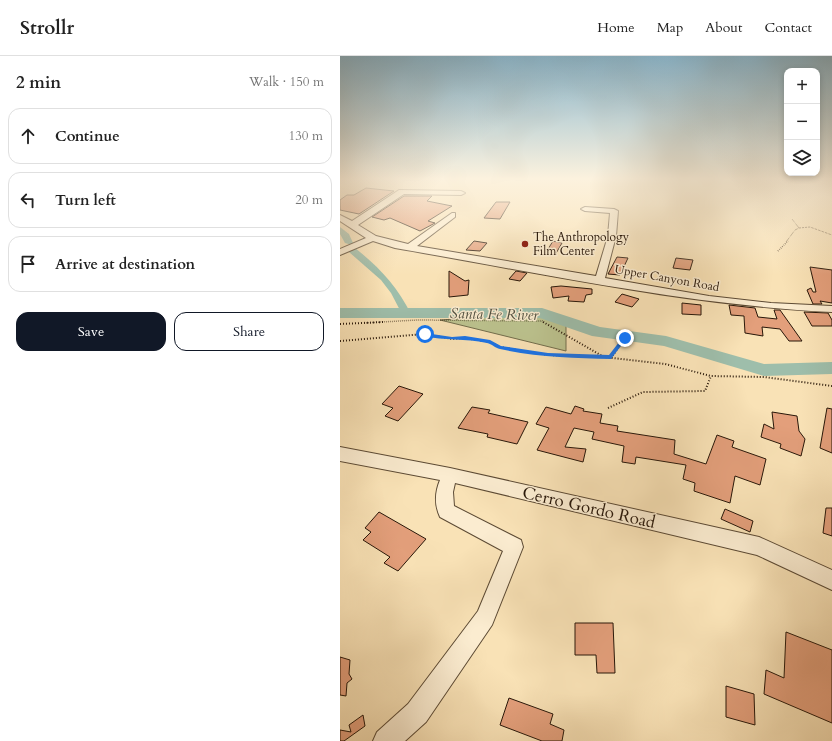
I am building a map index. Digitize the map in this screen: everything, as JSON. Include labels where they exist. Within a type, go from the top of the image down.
[{"type":"street","points":[[353,224],[373,211]]},
{"type":"street","points":[[600,279],[612,236],[614,211]]},
{"type":"street","points":[[410,247],[452,215]]},
{"type":"street","name":"Upper Canyon Road","points":[[340,217],[373,238],[388,243],[709,298],[771,306],[832,309]]},
{"type":"street","points":[[341,252],[373,238]]},
{"type":"street","name":"Cerro Gordo Road","points":[[340,454],[450,475],[758,546],[832,580]]},
{"type":"street","points":[[386,741],[417,713],[485,618],[514,547],[446,511],[444,492],[450,475]]},
{"type":"path","points":[[792,219],[799,228]]},
{"type":"path","points":[[778,251],[781,246],[793,236],[795,230],[799,228],[810,227],[832,235]]},
{"type":"path","points":[[340,324],[417,320],[542,321],[604,357]]},
{"type":"path","points":[[340,341],[425,334],[452,339],[465,338],[490,342],[500,348],[548,355],[604,357],[665,364],[711,376],[764,377],[832,386]]},
{"type":"path","points":[[611,358],[625,338]]},
{"type":"path","points":[[608,408],[643,392],[705,391],[711,376]]},
{"type":"green space","points":[[500,316],[540,316],[566,325],[566,351],[440,320]]},
{"type":"building","points":[[345,211],[364,211],[359,214]]},
{"type":"building","points":[[381,211],[444,211],[428,221],[435,223],[420,231],[390,218],[384,220],[372,217]]},
{"type":"building","points":[[489,211],[505,211],[500,219],[484,218]]},
{"type":"building","points":[[474,241],[487,243],[480,251],[466,250]]},
{"type":"building","points":[[553,241],[562,243],[555,255],[545,254]]},
{"type":"building","points":[[617,257],[628,258],[620,275],[608,274]]},
{"type":"building","points":[[676,258],[693,260],[690,270],[673,268]]},
{"type":"building","points":[[810,267],[832,270],[832,303],[820,301],[822,304],[813,304],[807,290],[811,288],[813,292],[816,292]]},
{"type":"building","points":[[449,271],[465,281],[469,280],[468,295],[449,297]]},
{"type":"building","points":[[516,271],[527,273],[520,281],[509,279]]},
{"type":"building","points":[[561,286],[592,289],[592,294],[586,295],[584,302],[568,301],[569,296],[553,298],[551,287]]},
{"type":"building","points":[[622,294],[639,299],[632,307],[615,302]]},
{"type":"building","points":[[682,303],[701,305],[701,315],[682,314]]},
{"type":"building","points":[[729,305],[755,308],[758,317],[777,319],[774,310],[780,310],[802,341],[789,341],[780,329],[762,327],[763,336],[745,333],[744,316],[731,315]]},
{"type":"building","points":[[804,312],[828,313],[832,320],[832,326],[812,326]]},
{"type":"building","points":[[399,386],[423,394],[398,421],[385,416],[393,408],[382,404]]},
{"type":"building","points":[[575,406],[584,409],[583,411],[602,414],[600,423],[618,426],[617,431],[675,440],[674,454],[706,464],[717,435],[734,441],[732,447],[766,459],[760,485],[735,476],[730,503],[694,491],[695,483],[683,479],[686,465],[636,457],[635,464],[622,462],[624,446],[592,439],[594,432],[574,428],[565,447],[586,449],[583,462],[537,450],[549,428],[536,424],[546,407],[571,414]]},
{"type":"building","points":[[472,407],[490,410],[488,413],[528,422],[517,444],[487,437],[488,434],[458,428]]},
{"type":"building","points":[[827,408],[832,409],[832,453],[820,448]]},
{"type":"building","points":[[772,412],[797,416],[799,431],[805,439],[801,456],[780,448],[781,444],[761,437],[764,424],[774,429]]},
{"type":"building","points":[[826,508],[832,508],[832,536],[823,533]]},
{"type":"building","points":[[725,509],[753,521],[750,532],[721,519]]},
{"type":"building","points":[[379,512],[426,539],[398,571],[384,563],[390,557],[363,540],[371,532],[365,528]]},
{"type":"building","points":[[575,623],[613,623],[615,673],[597,673],[596,655],[575,655]]},
{"type":"building","points":[[786,632],[832,650],[832,723],[764,694],[766,670],[784,678]]},
{"type":"building","points":[[340,657],[350,660],[349,674],[352,679],[347,683],[346,696],[340,695]]},
{"type":"building","points":[[726,686],[754,694],[755,725],[726,717]]},
{"type":"building","points":[[509,698],[553,714],[550,724],[564,730],[562,741],[542,741],[500,725]]},
{"type":"building","points":[[363,715],[365,726],[344,741],[340,741],[340,730],[351,732],[349,725]]},
{"type":"waterway","points":[[340,229],[346,236],[349,243]]},
{"type":"waterway","points":[[352,250],[377,271],[390,285],[406,314]]},
{"type":"waterway","name":"Santa Fe River","points":[[340,313],[542,313],[598,332],[666,341],[764,370],[832,368]]},
{"type":"place","name":"The Anthropology Film Center","points":[[525,244]]},
{"type":"route","points":[[425,334],[452,339],[465,338],[490,342],[500,348],[548,355],[588,355],[611,358],[621,341],[625,338]]}]
